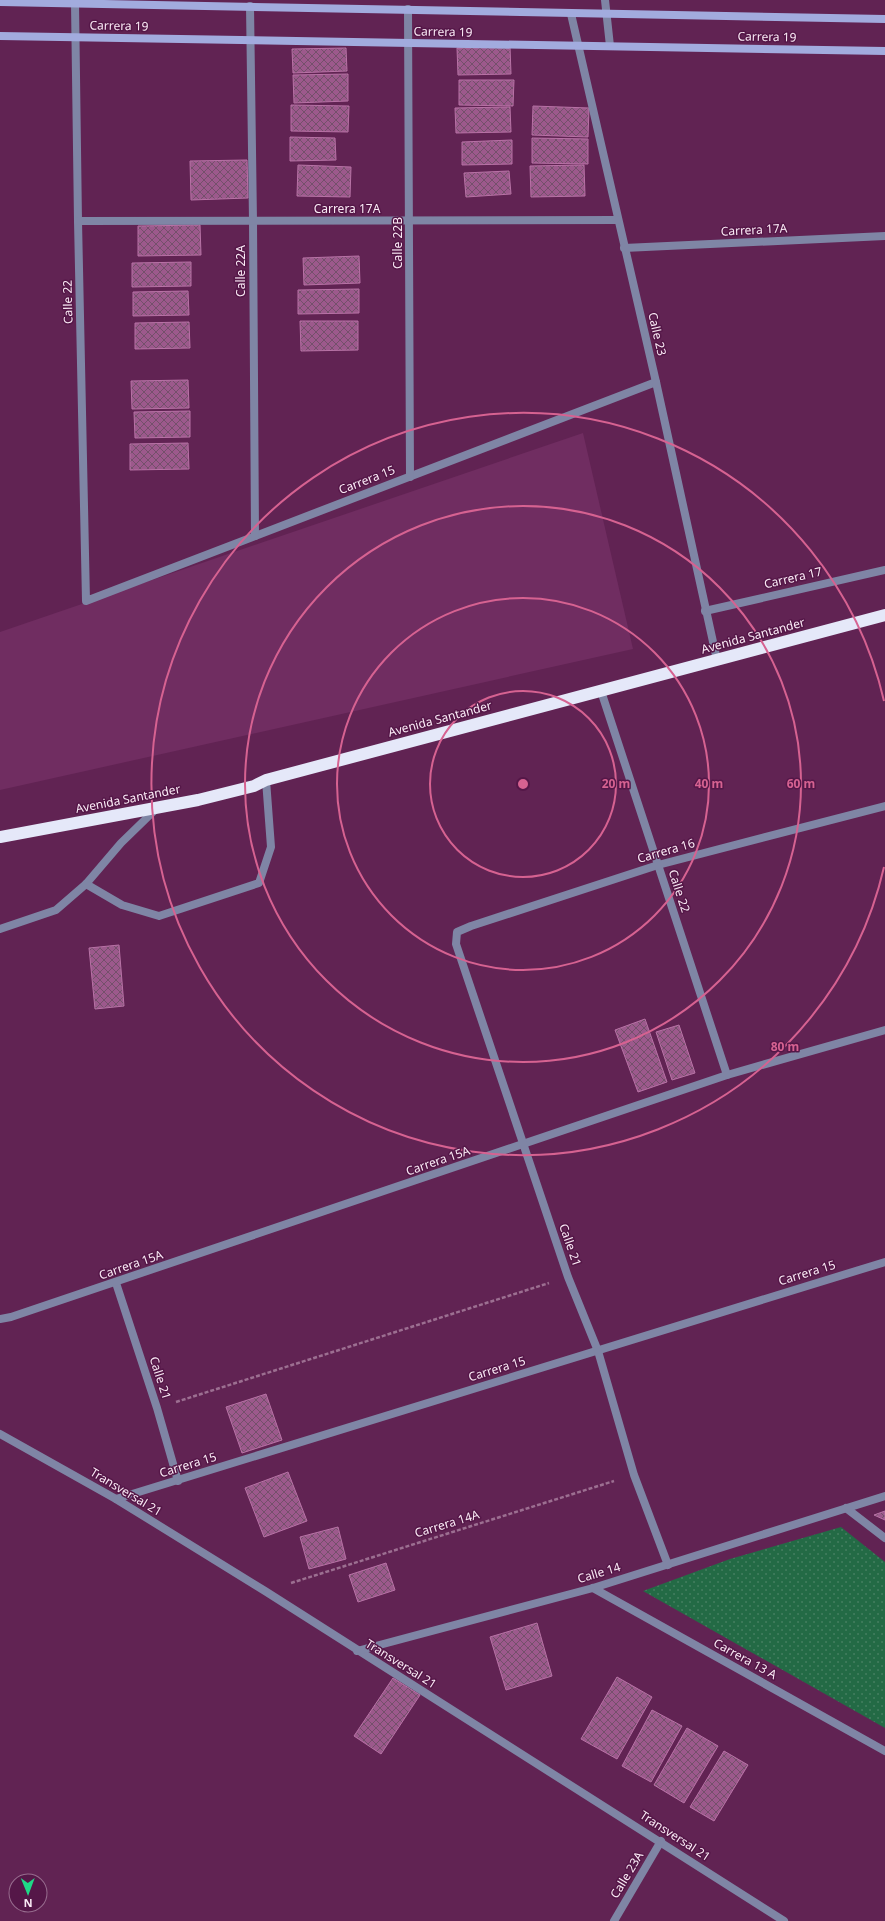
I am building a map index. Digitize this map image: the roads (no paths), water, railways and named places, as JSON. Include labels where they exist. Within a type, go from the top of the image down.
[{"type":"highway","name":"Avenida Santander","points":[[0,836],[157,808],[254,786],[266,780],[885,615]]},
{"type":"street","points":[[606,0],[610,46]]},
{"type":"street","name":"Carrera 19","points":[[0,2],[885,19]]},
{"type":"street","name":"Calle 22","points":[[75,3],[86,601]]},
{"type":"street","name":"Calle 22A","points":[[250,6],[255,536]]},
{"type":"street","name":"Calle 22B","points":[[408,9],[410,477]]},
{"type":"street","name":"Calle 23","points":[[571,14],[617,220],[656,382],[716,660]]},
{"type":"street","name":"Carrera 19","points":[[0,36],[885,51]]},
{"type":"street","name":"Carrera 17A","points":[[78,221],[617,220]]},
{"type":"street","name":"Carrera 17A","points":[[624,248],[885,236]]},
{"type":"street","name":"Carrera 15","points":[[86,601],[656,382]]},
{"type":"street","name":"Carrera 17","points":[[705,610],[885,570]]},
{"type":"street","name":"Calle 22","points":[[601,691],[727,1075]]},
{"type":"street","points":[[86,884],[122,905],[159,916],[259,883],[271,847],[266,780]]},
{"type":"street","name":"Carrera 16","points":[[457,932],[471,926],[658,865],[885,806]]},
{"type":"street","points":[[0,929],[56,910],[86,884],[121,843],[157,808]]},
{"type":"street","name":"Calle 21","points":[[457,932],[456,944],[523,1145],[568,1277],[598,1351],[634,1475],[668,1564]]},
{"type":"street","name":"Carrera 15A","points":[[0,1319],[11,1317],[116,1283],[727,1075],[885,1030]]},
{"type":"street","name":"Carrera 15","points":[[116,1499],[885,1262]]},
{"type":"street","name":"Calle 21","points":[[116,1283],[157,1408],[178,1481]]},
{"type":"street","name":"Transversal 21","points":[[0,1434],[116,1499],[265,1591],[661,1841],[784,1921]]},
{"type":"street","name":"Calle 14","points":[[357,1650],[593,1588],[885,1496]]},
{"type":"street","points":[[846,1508],[885,1538]]},
{"type":"street","name":"Carrera 13 A","points":[[593,1588],[885,1751]]},
{"type":"street","name":"Calle 23A","points":[[614,1921],[661,1841]]}]
